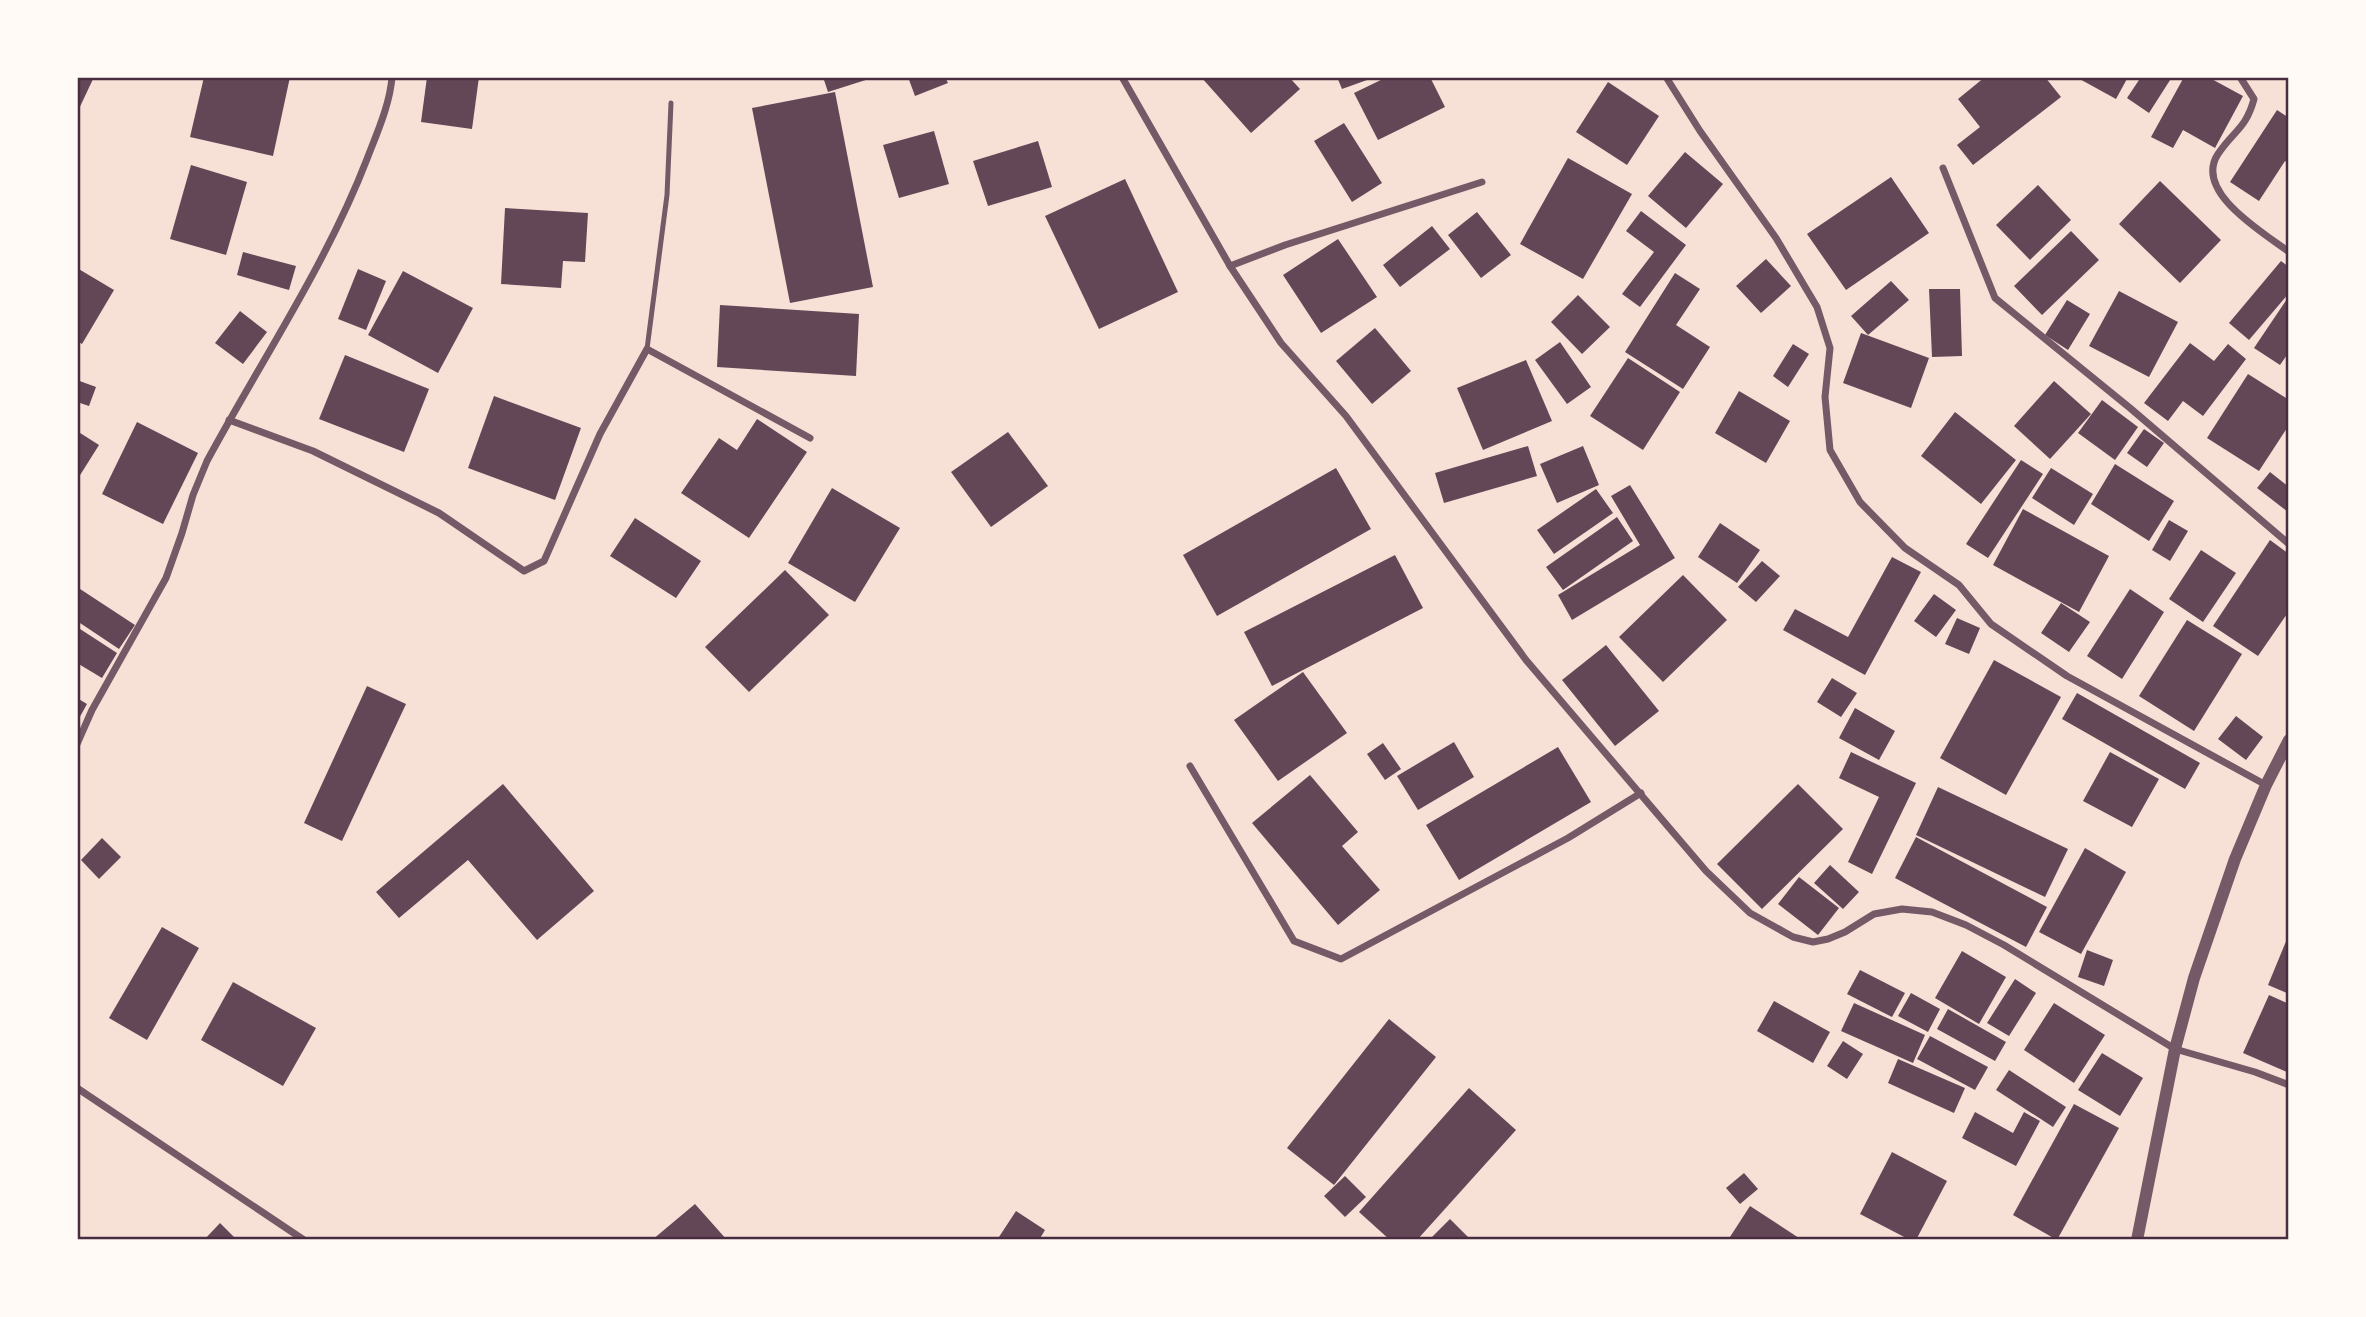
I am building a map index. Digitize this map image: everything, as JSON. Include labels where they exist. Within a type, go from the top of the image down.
[{"type":"street","points":[[77,744],[92,710],[166,578],[207,461],[355,191],[378,131],[392,77]]},
{"type":"street","points":[[1122,77],[1129,94],[1230,266],[1281,343],[1346,416],[1526,660],[1706,871],[1750,913],[1793,937],[1813,942],[1845,932],[1874,914],[1902,909],[1932,912],[2004,944],[2175,1049],[2255,1072],[2289,1085]]},
{"type":"street","points":[[1665,77],[1776,238],[1817,307],[1830,348],[1825,397],[1830,450],[1860,502],[1905,548],[1959,585],[1991,624],[2067,676],[2266,785]]},
{"type":"street","points":[[2240,77],[2254,99],[2249,117],[2218,154],[2213,173],[2227,204],[2289,252]]},
{"type":"street","points":[[1943,168],[1995,298],[2140,416],[2289,544]]},
{"type":"street","points":[[1230,266],[1285,245],[1482,182]]},
{"type":"street","points":[[229,420],[313,451],[439,513],[524,571],[544,561],[600,434],[647,349],[810,438]]},
{"type":"street","points":[[2137,1240],[2175,1049],[2194,978],[2235,859],[2266,785],[2289,740]]},
{"type":"street","points":[[1190,766],[1294,941],[1341,959],[1568,838],[1641,793]]},
{"type":"street","points":[[77,1088],[304,1240]]},
{"type":"lane","points":[[647,349],[667,195],[671,103]]},
{"type":"building","points":[[77,77],[94,77],[77,113]]},
{"type":"building","points":[[204,77],[290,77],[273,156],[190,137]]},
{"type":"building","points":[[427,77],[479,77],[472,129],[421,122]]},
{"type":"building","points":[[823,77],[872,77],[872,78],[828,92]]},
{"type":"building","points":[[908,77],[945,77],[948,83],[915,96]]},
{"type":"building","points":[[1201,77],[1289,77],[1300,89],[1251,133]]},
{"type":"building","points":[[1337,77],[1366,77],[1367,80],[1342,89]]},
{"type":"building","points":[[1387,77],[1430,77],[1445,107],[1378,140],[1354,93]]},
{"type":"building","points":[[1985,77],[2045,77],[2061,97],[1973,165],[1957,145],[1980,127],[1958,99]]},
{"type":"building","points":[[2076,77],[2128,77],[2116,99]]},
{"type":"building","points":[[2141,77],[2172,77],[2149,113],[2127,98]]},
{"type":"building","points":[[2184,77],[2208,77],[2243,96],[2215,148],[2183,130],[2173,148],[2151,137]]},
{"type":"building","points":[[1608,82],[1659,116],[1627,165],[1576,132]]},
{"type":"building","points":[[835,92],[873,287],[790,303],[752,108]]},
{"type":"building","points":[[2277,110],[2289,118],[2289,164],[2285,161],[2259,201],[2230,182]]},
{"type":"building","points":[[1344,123],[1382,183],[1352,202],[1314,141]]},
{"type":"building","points":[[934,131],[949,184],[899,198],[883,145]]},
{"type":"building","points":[[1038,141],[1052,187],[988,206],[973,161]]},
{"type":"building","points":[[1685,152],[1723,184],[1686,228],[1648,196]]},
{"type":"building","points":[[1568,158],[1632,194],[1583,279],[1520,244]]},
{"type":"building","points":[[191,165],[247,182],[226,255],[170,239]]},
{"type":"building","points":[[1891,177],[1929,233],[1846,290],[1807,234]]},
{"type":"building","points":[[1125,179],[1178,292],[1099,329],[1045,216]]},
{"type":"building","points":[[2160,181],[2221,240],[2180,283],[2119,224]]},
{"type":"building","points":[[2038,185],[2071,220],[2030,260],[1996,225]]},
{"type":"building","points":[[505,208],[588,213],[585,262],[563,261],[561,288],[501,284]]},
{"type":"building","points":[[1641,211],[1686,245],[1640,307],[1622,294],[1654,252],[1626,231]]},
{"type":"building","points":[[1477,212],[1511,255],[1481,278],[1448,235]]},
{"type":"building","points":[[1432,226],[1450,249],[1400,287],[1383,265]]},
{"type":"building","points":[[2071,231],[2099,260],[2042,315],[2014,286]]},
{"type":"building","points":[[1338,239],[1377,297],[1321,333],[1283,275]]},
{"type":"building","points":[[243,252],[296,266],[289,290],[237,275]]},
{"type":"building","points":[[1766,259],[1791,286],[1761,313],[1736,286]]},
{"type":"building","points":[[2281,261],[2289,267],[2289,293],[2249,340],[2229,323]]},
{"type":"building","points":[[77,268],[114,290],[82,344],[77,341]]},
{"type":"building","points":[[358,269],[386,281],[366,330],[338,319]]},
{"type":"building","points":[[403,271],[473,308],[438,373],[368,335]]},
{"type":"building","points":[[1675,273],[1700,289],[1676,325],[1710,347],[1683,389],[1625,352]]},
{"type":"building","points":[[1891,281],[1909,300],[1868,335],[1851,316]]},
{"type":"building","points":[[1929,289],[1960,289],[1962,356],[1932,357]]},
{"type":"building","points":[[2119,291],[2178,322],[2149,377],[2089,346]]},
{"type":"building","points":[[1578,295],[1610,327],[1582,354],[1551,322]]},
{"type":"building","points":[[2289,296],[2289,352],[2280,365],[2254,348]]},
{"type":"building","points":[[2067,300],[2090,314],[2068,350],[2045,335]]},
{"type":"building","points":[[720,305],[859,314],[856,376],[717,367]]},
{"type":"building","points":[[240,311],[267,332],[243,364],[215,343]]},
{"type":"building","points":[[1375,328],[1411,371],[1372,404],[1336,361]]},
{"type":"building","points":[[1861,333],[1929,358],[1911,408],[1843,383]]},
{"type":"building","points":[[1560,342],[1591,387],[1567,404],[1535,360]]},
{"type":"building","points":[[2190,343],[2214,361],[2228,344],[2246,359],[2203,416],[2183,401],[2168,421],[2144,403]]},
{"type":"building","points":[[1793,344],[1809,354],[1788,387],[1773,376]]},
{"type":"building","points":[[345,355],[429,389],[404,452],[319,419]]},
{"type":"building","points":[[1628,358],[1680,392],[1643,450],[1590,416]]},
{"type":"building","points":[[1526,360],[1552,421],[1483,450],[1457,388]]},
{"type":"building","points":[[2248,374],[2289,400],[2289,425],[2259,471],[2207,438]]},
{"type":"building","points":[[77,380],[96,387],[89,406],[77,402]]},
{"type":"building","points":[[2054,381],[2091,414],[2050,459],[2014,426]]},
{"type":"building","points":[[1739,391],[1790,421],[1766,463],[1715,433]]},
{"type":"building","points":[[494,396],[581,428],[555,500],[468,468]]},
{"type":"building","points":[[2102,400],[2138,427],[2115,460],[2078,433]]},
{"type":"building","points":[[1955,412],[2016,460],[1981,504],[1921,456]]},
{"type":"building","points":[[757,419],[807,452],[749,538],[681,493],[719,438],[737,450]]},
{"type":"building","points":[[137,422],[198,453],[163,524],[102,494]]},
{"type":"building","points":[[2144,429],[2164,443],[2147,467],[2127,453]]},
{"type":"building","points":[[77,431],[99,445],[77,480]]},
{"type":"building","points":[[1008,432],[1048,486],[991,527],[951,472]]},
{"type":"building","points":[[1528,446],[1537,476],[1444,503],[1435,473]]},
{"type":"building","points":[[1583,446],[1599,485],[1557,503],[1540,464]]},
{"type":"building","points":[[2021,460],[2043,474],[1988,558],[1966,544]]},
{"type":"building","points":[[2115,464],[2174,501],[2149,541],[2091,504]]},
{"type":"building","points":[[1336,468],[1371,529],[1217,616],[1183,555]]},
{"type":"building","points":[[2051,468],[2093,494],[2074,525],[2032,498]]},
{"type":"building","points":[[2270,472],[2289,487],[2288,512],[2257,488]]},
{"type":"building","points":[[1630,485],[1675,558],[1572,620],[1558,595],[1640,545],[1611,496]]},
{"type":"building","points":[[832,488],[900,528],[855,602],[788,563]]},
{"type":"building","points":[[1596,489],[1613,513],[1554,554],[1537,530]]},
{"type":"building","points":[[2023,509],[2109,556],[2079,612],[1993,565]]},
{"type":"building","points":[[1617,517],[1633,541],[1563,590],[1546,567]]},
{"type":"building","points":[[635,518],[701,561],[676,598],[610,556]]},
{"type":"building","points":[[2169,520],[2188,531],[2170,561],[2152,550]]},
{"type":"building","points":[[1720,523],[1760,550],[1737,583],[1698,557]]},
{"type":"building","points":[[2270,540],[2289,554],[2289,611],[2258,656],[2213,626]]},
{"type":"building","points":[[2201,550],[2236,573],[2203,622],[2169,599]]},
{"type":"building","points":[[1395,555],[1423,608],[1272,686],[1244,632]]},
{"type":"building","points":[[1892,557],[1921,572],[1865,675],[1783,630],[1795,609],[1848,637]]},
{"type":"building","points":[[1762,561],[1780,576],[1756,602],[1738,587]]},
{"type":"building","points":[[785,570],[829,615],[749,692],[705,647]]},
{"type":"building","points":[[1683,575],[1727,620],[1663,682],[1619,637]]},
{"type":"building","points":[[77,587],[135,625],[119,649],[77,621]]},
{"type":"building","points":[[2130,589],[2164,612],[2122,679],[2087,656]]},
{"type":"building","points":[[1934,594],[1956,610],[1936,637],[1914,621]]},
{"type":"building","points":[[2061,603],[2090,622],[2069,652],[2041,633]]},
{"type":"building","points":[[1957,618],[1980,628],[1969,654],[1945,644]]},
{"type":"building","points":[[2187,620],[2242,654],[2194,731],[2139,696]]},
{"type":"building","points":[[77,627],[117,653],[102,678],[77,663]]},
{"type":"building","points":[[1606,645],[1659,711],[1615,746],[1562,680]]},
{"type":"building","points":[[1994,660],[2061,697],[2006,795],[1940,758]]},
{"type":"building","points":[[1303,672],[1347,733],[1278,781],[1234,720]]},
{"type":"building","points":[[1832,678],[1857,693],[1841,717],[1817,702]]},
{"type":"building","points":[[367,686],[406,704],[342,841],[304,823]]},
{"type":"building","points":[[2077,693],[2200,763],[2185,789],[2062,719]]},
{"type":"building","points":[[77,698],[87,704],[77,722]]},
{"type":"building","points":[[1855,708],[1895,731],[1879,760],[1839,738]]},
{"type":"building","points":[[2236,716],[2263,737],[2246,760],[2218,739]]},
{"type":"building","points":[[1454,742],[1474,777],[1418,810],[1397,776]]},
{"type":"building","points":[[1383,743],[1401,769],[1385,780],[1367,754]]},
{"type":"building","points":[[1558,747],[1591,802],[1459,880],[1426,825]]},
{"type":"building","points":[[1851,752],[1916,783],[1872,874],[1848,862],[1879,797],[1839,778]]},
{"type":"building","points":[[2110,752],[2159,779],[2132,827],[2083,801]]},
{"type":"building","points":[[1310,775],[1358,832],[1342,846],[1380,890],[1338,925],[1252,823]]},
{"type":"building","points":[[503,784],[594,891],[537,940],[468,860],[399,918],[376,892]]},
{"type":"building","points":[[1798,784],[1843,829],[1762,909],[1717,864]]},
{"type":"building","points":[[1938,787],[2068,849],[2045,897],[1916,835]]},
{"type":"building","points":[[1916,837],[2047,907],[2026,947],[1895,878]]},
{"type":"building","points":[[102,838],[121,857],[99,879],[81,860]]},
{"type":"building","points":[[2085,848],[2126,872],[2081,954],[2039,932]]},
{"type":"building","points":[[1830,865],[1859,892],[1843,909],[1814,883]]},
{"type":"building","points":[[1799,877],[1839,908],[1818,935],[1778,904]]},
{"type":"building","points":[[162,927],[199,948],[147,1040],[109,1018]]},
{"type":"building","points":[[2289,934],[2289,994],[2268,985]]},
{"type":"building","points":[[2087,950],[2113,960],[2104,986],[2078,977]]},
{"type":"building","points":[[1962,951],[2006,977],[1979,1024],[1935,998]]},
{"type":"building","points":[[1860,970],[1905,993],[1892,1017],[1847,994]]},
{"type":"building","points":[[2015,979],[2036,993],[2009,1036],[1987,1023]]},
{"type":"building","points":[[233,982],[316,1028],[283,1086],[201,1040]]},
{"type":"building","points":[[1911,993],[1940,1009],[1928,1032],[1898,1016]]},
{"type":"building","points":[[2269,995],[2289,1004],[2289,1073],[2243,1053]]},
{"type":"building","points":[[1774,1001],[1830,1032],[1813,1063],[1757,1031]]},
{"type":"building","points":[[1854,1003],[1925,1035],[1913,1063],[1841,1031]]},
{"type":"building","points":[[2054,1003],[2105,1035],[2074,1083],[2024,1050]]},
{"type":"building","points":[[1948,1009],[2006,1042],[1995,1061],[1937,1029]]},
{"type":"building","points":[[1389,1019],[1436,1057],[1334,1185],[1287,1148]]},
{"type":"building","points":[[1930,1036],[1988,1067],[1975,1090],[1917,1059]]},
{"type":"building","points":[[1843,1041],[1863,1054],[1847,1079],[1827,1066]]},
{"type":"building","points":[[2102,1053],[2143,1078],[2120,1116],[2078,1090]]},
{"type":"building","points":[[1898,1059],[1965,1088],[1954,1113],[1888,1083]]},
{"type":"building","points":[[2009,1070],[2066,1107],[2053,1127],[1996,1090]]},
{"type":"building","points":[[1469,1088],[1516,1130],[1417,1240],[1390,1240],[1359,1212]]},
{"type":"building","points":[[2074,1104],[2119,1128],[2057,1240],[2013,1215]]},
{"type":"building","points":[[1975,1112],[2013,1133],[2024,1112],[2040,1121],[2016,1166],[1962,1138]]},
{"type":"building","points":[[1892,1152],[1947,1181],[1916,1240],[1910,1240],[1860,1214]]},
{"type":"building","points":[[1744,1173],[1758,1189],[1740,1204],[1726,1188]]},
{"type":"building","points":[[1345,1176],[1366,1197],[1345,1217],[1324,1196]]},
{"type":"building","points":[[695,1204],[727,1240],[652,1240]]},
{"type":"building","points":[[1750,1206],[1802,1240],[1728,1240]]},
{"type":"building","points":[[1016,1211],[1045,1230],[1039,1240],[997,1240]]},
{"type":"building","points":[[1450,1219],[1471,1240],[1429,1240]]},
{"type":"building","points":[[220,1223],[237,1240],[204,1240]]}]
